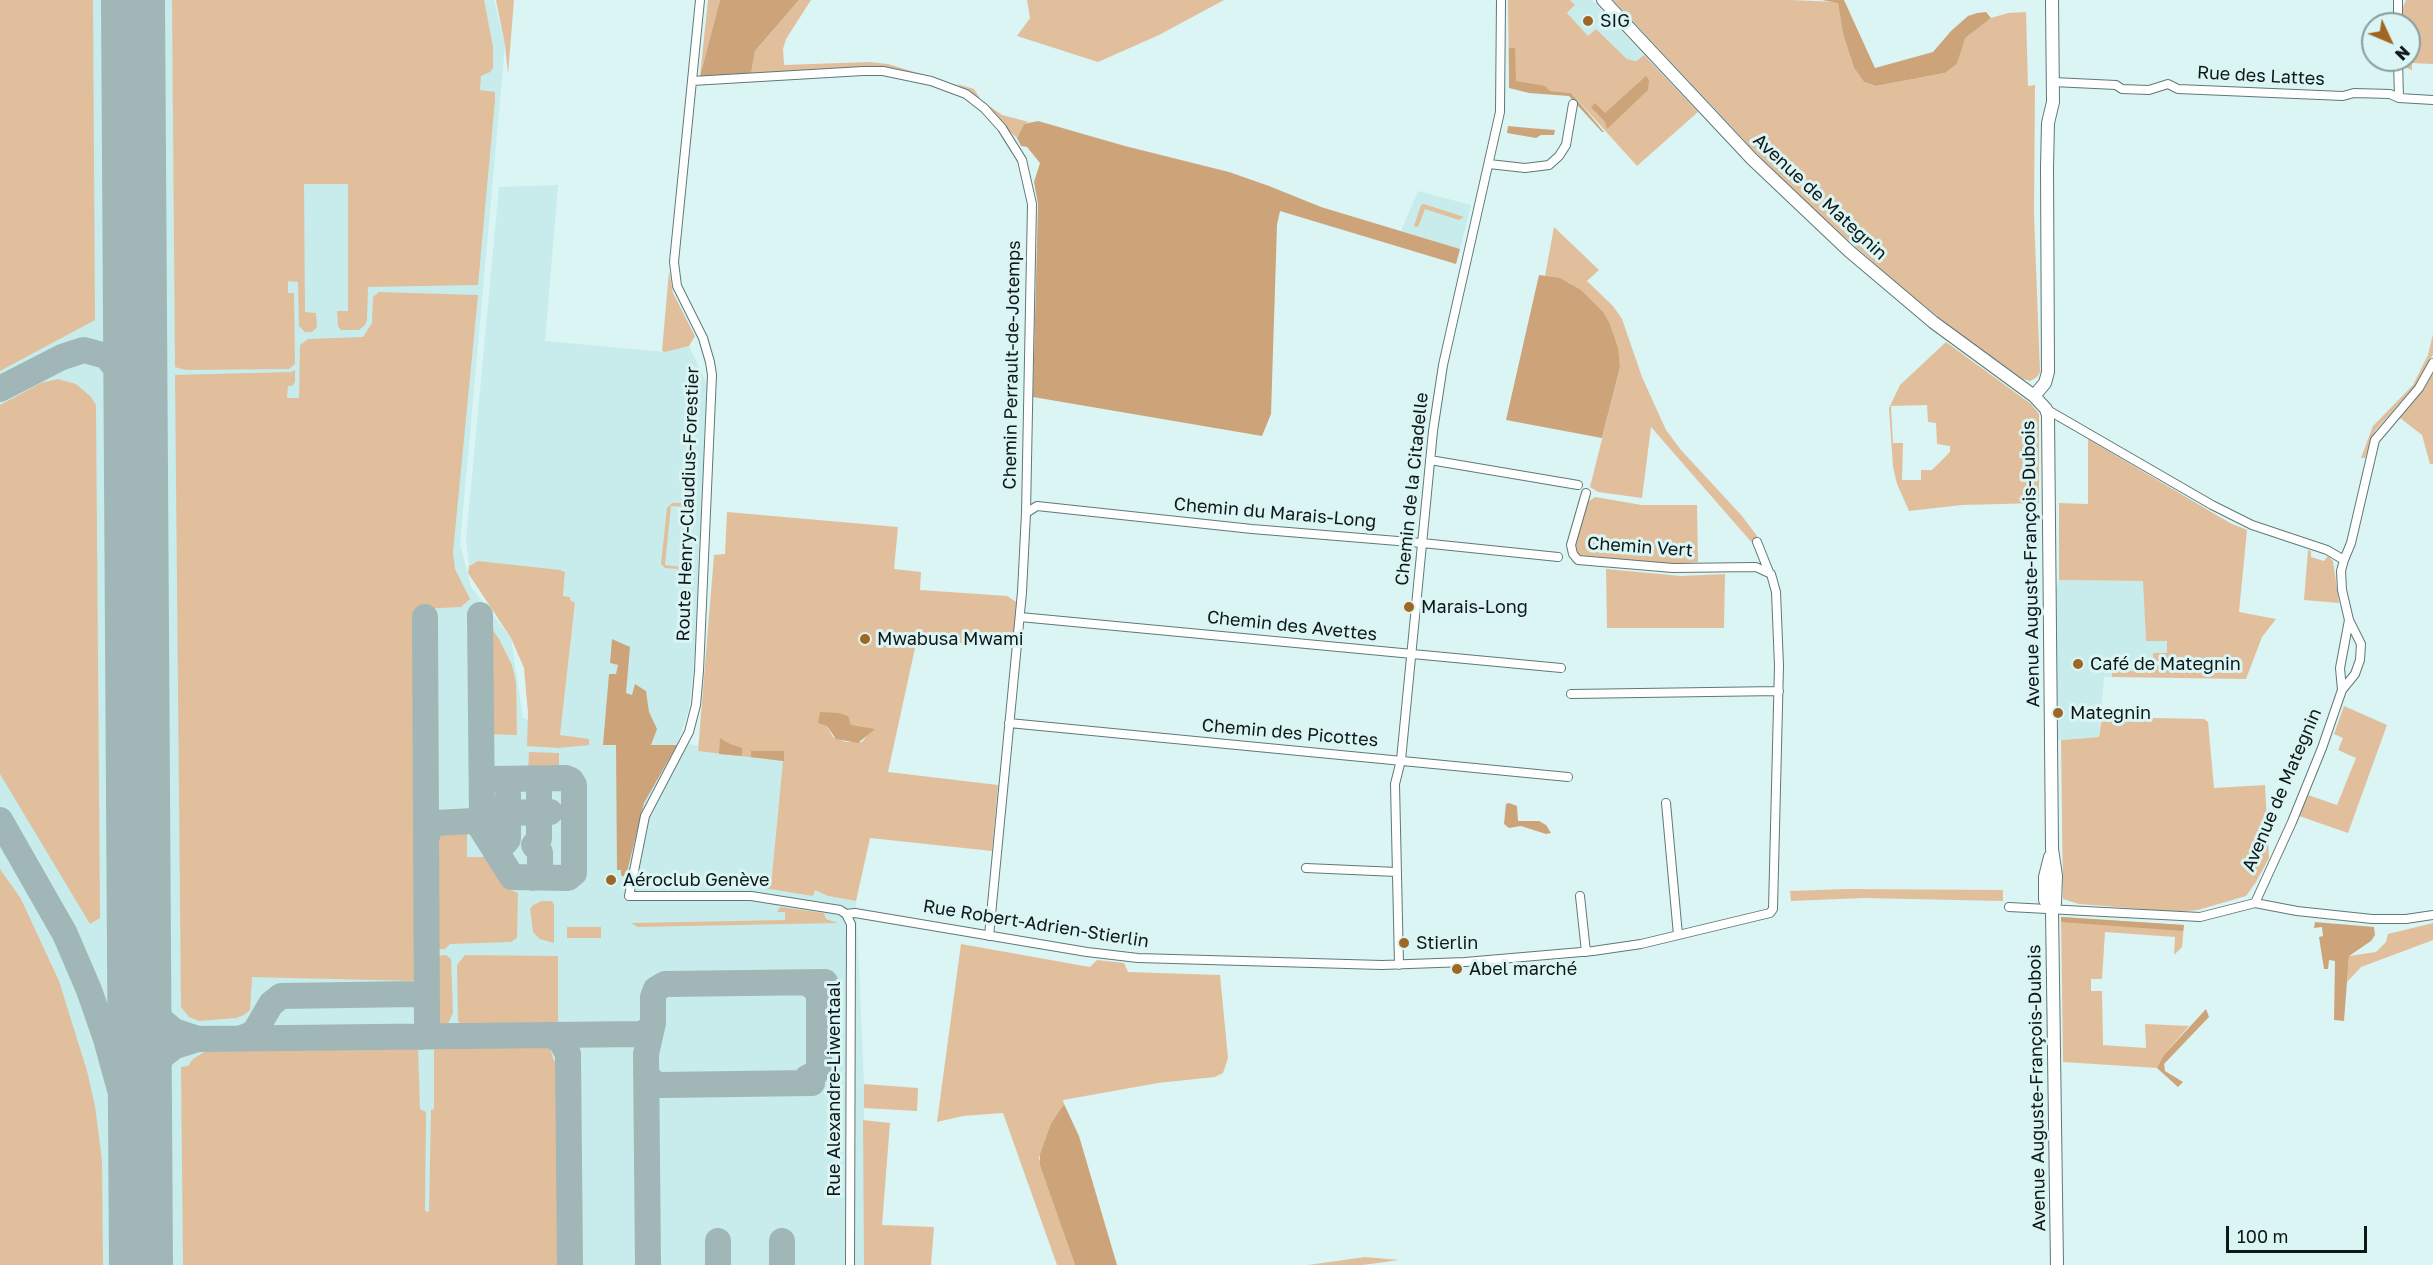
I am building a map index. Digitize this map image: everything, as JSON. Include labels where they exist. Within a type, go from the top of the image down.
[{"type":"main road","name":"Avenue de Mategnin","points":[[1603,0],[1752,159],[1849,251],[1933,322],[2034,396]]},
{"type":"main road","name":"Avenue Auguste-François-Dubois","points":[[2052,0],[2053,102],[2048,123],[2047,167],[2048,372],[2045,383],[2034,396],[2046,409],[2049,422],[2052,849],[2045,877],[2045,900],[2052,910],[2057,1265]]},
{"type":"street","name":"Route Henry-Claudius-Forestier","points":[[629,896],[645,816],[689,732],[696,705],[698,681],[711,362],[703,338],[680,294],[674,273],[700,0]]},
{"type":"street","name":"Chemin de la Citadelle","points":[[1398,965],[1395,784],[1401,760],[1430,460],[1443,365],[1500,112],[1501,0]]},
{"type":"street","name":"Chemin Perrault-de-Jotemps","points":[[692,81],[883,71],[931,81],[954,88],[974,100],[1002,128],[1022,160],[1032,204],[1026,513],[1020,617],[989,936]]},
{"type":"street","points":[[2398,72],[2399,98]]},
{"type":"street","name":"Rue des Lattes","points":[[2053,82],[2116,85],[2122,89],[2149,90],[2168,84],[2178,89],[2343,96],[2360,93],[2390,94],[2399,98],[2433,100]]},
{"type":"street","points":[[1489,164],[1525,168],[1549,165],[1566,145],[1573,104]]},
{"type":"street","name":"Avenue de Mategnin","points":[[2255,903],[2322,748],[2342,690],[2355,674],[2361,654],[2361,644],[2349,620],[2342,590],[2341,571],[2351,543],[2375,440],[2419,388],[2433,363]]},
{"type":"street","points":[[2046,409],[2212,505],[2252,525],[2327,550],[2344,560]]},
{"type":"street","points":[[1430,460],[1578,485]]},
{"type":"street","name":"Chemin Vert","points":[[1586,493],[1571,545],[1573,554],[1578,560],[1673,568],[1756,567],[1769,572]]},
{"type":"street","name":"Chemin du Marais-Long","points":[[1026,513],[1037,506],[1254,530],[1422,543],[1558,557]]},
{"type":"street","points":[[1571,694],[1779,691],[1776,592],[1757,542]]},
{"type":"street","name":"Chemin des Avettes","points":[[1020,617],[1561,668]]},
{"type":"street","name":"Avenue de Mategnin","points":[[2342,690],[2340,668],[2349,620]]},
{"type":"street","name":"Rue Robert-Adrien-Stierlin","points":[[629,896],[741,895],[840,910],[846,914],[855,913],[1138,958],[1398,965],[1586,952],[1641,944],[1770,914],[1773,909],[1779,691]]},
{"type":"street","name":"Chemin des Picottes","points":[[1009,723],[1569,777]]},
{"type":"street","points":[[1666,803],[1678,935]]},
{"type":"street","points":[[1306,868],[1397,872]]},
{"type":"street","points":[[1580,896],[1586,952]]},
{"type":"street","points":[[2009,908],[2200,917],[2255,903],[2297,911],[2372,920],[2406,920],[2433,915]]},
{"type":"street","name":"Rue Alexandre-Liwentaal","points":[[846,914],[851,924],[850,1265]]},
{"type":"shaded area","points":[[0,0],[494,0],[505,45],[460,544],[471,587],[511,638],[523,718],[560,733],[575,604],[563,596],[565,573],[472,563],[469,566],[466,540],[499,187],[558,185],[545,341],[665,352],[689,346],[707,384],[696,641],[689,709],[678,742],[784,761],[810,886],[828,896],[856,901],[864,1084],[864,1265],[0,1265]]},
{"type":"shaded area","points":[[0,0],[93,0],[95,320],[0,371]]},
{"type":"shaded area","points":[[172,0],[484,0],[493,47],[493,68],[481,76],[480,90],[495,92],[495,100],[478,285],[368,287],[365,325],[359,330],[341,330],[338,326],[337,311],[348,311],[348,184],[304,184],[305,312],[316,313],[317,327],[312,332],[305,332],[299,326],[298,282],[288,281],[288,293],[294,293],[295,364],[289,369],[186,370],[175,367]]},
{"type":"shaded area","points":[[496,0],[514,0],[508,74],[505,45]]},
{"type":"shaded area","points":[[708,0],[720,0],[700,76]]},
{"type":"shaded area","points":[[720,0],[799,0],[755,51],[751,74],[700,76]]},
{"type":"shaded area","points":[[799,0],[811,0],[786,39],[783,49],[784,65],[869,62],[888,64],[931,77],[879,67],[751,74],[755,51]]},
{"type":"shaded area","points":[[1027,0],[1224,0],[1159,35],[1098,62],[1017,36],[1030,18]]},
{"type":"shaded area","points":[[1508,0],[1570,0],[1575,5],[1567,13],[1588,36],[1596,29],[1627,59],[1636,61],[1644,55],[1698,112],[1637,166],[1571,93],[1509,88]]},
{"type":"shaded area","points":[[1570,0],[1592,0],[1644,55],[1636,61],[1627,59],[1596,29],[1588,36],[1567,13],[1575,5]]},
{"type":"shaded area","points":[[1613,0],[1838,2],[1843,34],[1854,68],[1864,82],[1876,86],[1945,73],[1957,64],[1964,38],[1974,30],[1991,18],[2008,13],[2026,12],[2028,86],[2035,85],[2034,214],[2040,372],[2037,377],[2030,381],[2023,379],[1962,336],[1902,288],[1812,208],[1760,157]]},
{"type":"shaded area","points":[[1822,0],[1844,0],[1875,68],[1933,52],[1968,16],[1986,12],[1991,18],[1965,38],[1957,64],[1945,73],[1876,86],[1864,82],[1854,68],[1843,34],[1838,3]]},
{"type":"shaded area","points":[[2406,0],[2433,0],[2433,64],[2421,63],[2421,12],[2403,12]]},
{"type":"shaded area","points":[[1509,48],[1515,48],[1516,81],[1545,86],[1550,91],[1571,93],[1604,132],[1569,96],[1529,93],[1509,88]]},
{"type":"shaded area","points":[[1646,76],[1649,80],[1648,90],[1607,129],[1605,122],[1591,107],[1595,103],[1605,113]]},
{"type":"shaded area","points":[[957,84],[974,89],[981,100],[1002,115],[1029,122],[1024,124],[1017,138]]},
{"type":"shaded area","points":[[1038,121],[1229,172],[1321,207],[1460,249],[1456,264],[1280,211],[1277,225],[1271,414],[1262,436],[1033,397],[1038,204],[1034,182],[1040,163],[1027,147],[1021,146],[1017,138],[1024,124]]},
{"type":"shaded area","points":[[1508,126],[1555,130],[1554,135],[1541,135],[1536,138],[1507,133]]},
{"type":"shaded area","points":[[1418,191],[1471,205],[1460,249],[1401,231]]},
{"type":"shaded area","points":[[1421,205],[1464,217],[1459,220],[1425,209],[1418,227],[1414,226]]},
{"type":"shaded area","points":[[1554,227],[1599,270],[1587,281],[1613,306],[1622,319],[1642,377],[1666,430],[1681,450],[1742,516],[1760,540],[1753,544],[1651,427],[1642,498],[1598,492],[1590,487],[1620,367],[1570,283],[1545,276]]},
{"type":"shaded area","points":[[669,271],[673,293],[695,336],[689,346],[665,352],[662,351]]},
{"type":"shaded area","points":[[1539,275],[1560,278],[1581,290],[1603,312],[1609,322],[1618,348],[1620,367],[1602,438],[1506,420]]},
{"type":"shaded area","points":[[379,292],[478,295],[453,552],[455,569],[470,599],[461,607],[420,609],[422,971],[420,978],[413,981],[252,977],[250,1010],[244,1015],[236,1018],[199,1021],[189,1017],[181,1007],[175,375],[291,372],[295,370],[295,382],[292,386],[288,386],[287,398],[299,398],[300,345],[308,339],[363,337],[372,323],[373,297]]},
{"type":"shaded area","points":[[2433,334],[2433,354],[2420,380],[2375,431],[2365,458],[2361,458],[2373,426],[2413,385],[2428,355]]},
{"type":"shaded area","points":[[1946,342],[2031,404],[2039,414],[2039,503],[1962,505],[1909,511],[1897,484],[1893,467],[1889,408],[1900,385]],"holes":[[[1927,405],[1928,422],[1936,423],[1937,444],[1950,446],[1950,452],[1932,470],[1921,470],[1921,480],[1902,480],[1903,443],[1893,443],[1891,406]]]},
{"type":"shaded area","points":[[2433,373],[2433,464],[2430,464],[2422,435],[2400,418],[2424,389]]},
{"type":"shaded area","points":[[58,379],[76,384],[91,397],[96,405],[100,918],[90,924],[0,774],[0,405],[41,383]]},
{"type":"shaded area","points":[[2088,439],[2230,523],[2247,530],[2239,612],[2276,619],[2262,637],[2246,679],[2112,677],[2112,671],[2153,671],[2153,665],[2159,665],[2159,661],[2153,661],[2153,653],[2167,653],[2167,641],[2146,641],[2143,581],[2059,580],[2059,503],[2088,504]]},
{"type":"shaded area","points":[[1595,497],[1642,505],[1697,505],[1698,562],[1671,564],[1579,555],[1574,547],[1586,503]]},
{"type":"shaded area","points":[[672,503],[688,503],[688,507],[671,506],[665,565],[682,567],[678,569],[665,568],[661,564],[667,508]]},
{"type":"shaded area","points":[[727,512],[898,527],[894,569],[921,572],[920,590],[1007,596],[1018,603],[1013,648],[917,639],[888,772],[998,785],[992,851],[870,838],[856,901],[828,896],[815,890],[813,896],[764,888],[764,886],[771,886],[783,761],[698,751],[714,555],[725,554]],"holes":[[[827,726],[869,733],[862,742],[846,742],[833,737]]]},
{"type":"shaded area","points":[[2308,550],[2311,551],[2311,557],[2324,561],[2328,556],[2333,561],[2339,603],[2304,600]]},
{"type":"shaded area","points":[[478,561],[565,572],[563,596],[570,597],[570,600],[575,603],[560,735],[589,739],[589,745],[559,748],[527,746],[528,713],[524,668],[511,638],[468,573],[469,566]]},
{"type":"shaded area","points":[[1606,569],[1681,576],[1725,574],[1724,628],[1607,628]]},
{"type":"shaded area","points":[[2059,580],[2144,581],[2146,641],[2167,640],[2167,653],[2153,653],[2153,671],[2113,671],[2112,677],[2104,677],[2099,737],[2056,740],[2055,592]]},
{"type":"shaded area","points":[[483,616],[499,639],[512,665],[516,682],[517,735],[488,734],[488,719],[483,718]]},
{"type":"shaded area","points":[[612,639],[630,647],[626,693],[632,695],[635,684],[646,691],[649,712],[657,729],[651,745],[677,745],[644,803],[624,877],[621,875],[621,870],[617,870],[616,745],[603,745],[609,674],[616,674],[618,665],[610,663]]},
{"type":"shaded area","points":[[2344,706],[2387,725],[2348,833],[2299,816],[2308,795],[2337,805],[2356,758],[2338,750],[2343,738],[2334,734]]},
{"type":"shaded area","points":[[820,712],[839,713],[848,716],[851,725],[875,729],[858,743],[836,739],[827,726],[818,723]]},
{"type":"shaded area","points":[[2102,717],[2204,719],[2208,722],[2214,788],[2265,785],[2269,858],[2246,896],[2198,910],[2177,912],[2079,904],[2063,899],[2061,740],[2099,737]]},
{"type":"shaded area","points":[[720,738],[742,748],[742,756],[719,754]]},
{"type":"shaded area","points":[[751,751],[784,751],[784,761],[751,757]]},
{"type":"shaded area","points":[[529,752],[559,753],[559,771],[528,770]]},
{"type":"shaded area","points":[[1506,804],[1517,806],[1518,821],[1539,821],[1546,825],[1551,833],[1546,834],[1521,826],[1509,828],[1504,824]]},
{"type":"shaded area","points":[[443,827],[462,827],[467,831],[467,857],[491,857],[509,886],[508,889],[518,893],[517,938],[511,942],[450,944],[445,949],[431,950],[430,838],[434,831]]},
{"type":"shaded area","points":[[0,869],[21,899],[59,981],[87,1071],[95,1106],[102,1160],[103,1265],[0,1265]]},
{"type":"shaded area","points":[[2003,890],[2003,901],[1864,898],[1791,901],[1790,891]]},
{"type":"shaded area","points":[[542,901],[552,901],[554,905],[554,943],[540,939],[533,932],[530,909]]},
{"type":"shaded area","points":[[780,907],[824,913],[826,919],[838,923],[638,927],[631,923],[785,920],[785,912],[777,912]]},
{"type":"shaded area","points":[[2061,917],[2184,925],[2182,947],[2174,955],[2175,937],[2105,932],[2102,979],[2091,979],[2091,991],[2102,991],[2103,1045],[2146,1048],[2145,1024],[2189,1026],[2163,1056],[2157,1068],[2063,1062]]},
{"type":"shaded area","points":[[2061,917],[2184,925],[2183,931],[2061,922]]},
{"type":"shaded area","points":[[2315,922],[2374,927],[2375,935],[2371,941],[2349,956],[2344,1021],[2334,1020],[2335,961],[2329,960],[2328,969],[2324,969],[2319,937],[2323,936],[2322,927],[2314,928]]},
{"type":"shaded area","points":[[2433,923],[2433,940],[2361,967],[2347,982],[2349,956],[2376,952],[2386,942],[2388,934]]},
{"type":"shaded area","points":[[567,927],[601,927],[601,938],[567,938]]},
{"type":"shaded area","points":[[961,944],[1090,967],[1097,960],[1124,963],[1128,972],[1220,975],[1228,1058],[1223,1073],[1215,1077],[1158,1083],[1063,1100],[1064,1104],[1051,1123],[1039,1158],[1075,1265],[1057,1265],[1003,1113],[963,1116],[937,1122]]},
{"type":"shaded area","points":[[446,955],[451,959],[453,1013],[447,1026],[441,1026],[435,1022],[432,956]]},
{"type":"shaded area","points":[[465,955],[558,956],[558,1026],[463,1027],[458,1021],[457,965]]},
{"type":"shaded area","points":[[2206,1009],[2209,1017],[2164,1064],[2165,1071],[2183,1082],[2178,1087],[2157,1068],[2163,1056]]},
{"type":"shaded area","points":[[536,1045],[550,1048],[554,1061],[559,1061],[560,1265],[183,1265],[181,1067],[188,1066],[193,1059],[209,1049],[418,1047],[420,1109],[426,1112],[425,1211],[429,1212],[431,1110],[434,1109],[434,1050],[437,1046]]},
{"type":"shaded area","points":[[864,1084],[918,1088],[917,1111],[864,1108]]},
{"type":"shaded area","points":[[1064,1104],[1079,1136],[1117,1265],[1075,1265],[1040,1165],[1040,1154],[1051,1123]]},
{"type":"shaded area","points":[[863,1120],[890,1123],[882,1225],[934,1227],[931,1265],[864,1265]]},
{"type":"shaded area","points":[[1365,1257],[1399,1260],[1363,1265],[1308,1265]]},
{"type":"taxiway","points":[[0,389],[62,357],[84,350],[106,356],[135,390]]},
{"type":"taxiway","points":[[427,836],[430,828],[436,823],[473,821],[482,815],[480,615]]},
{"type":"taxiway","points":[[420,1037],[427,1029],[425,617]]},
{"type":"taxiway","points":[[533,778],[539,785],[539,806],[532,812],[539,818],[539,839],[534,845],[540,852],[540,872],[533,878]]},
{"type":"taxiway","points":[[473,821],[478,823],[512,877],[568,878],[574,873],[574,785],[571,780],[566,778],[491,779],[485,781],[482,786]]},
{"type":"taxiway","points":[[502,846],[508,839],[508,795]]},
{"type":"taxiway","points":[[482,815],[486,813],[550,812]]},
{"type":"taxiway","points":[[0,820],[65,934],[89,990],[106,1039],[122,1097],[133,1150],[140,1210],[142,1265]]},
{"type":"taxiway","points":[[648,1265],[646,1054],[653,1023],[653,997],[656,989],[665,984],[825,982]]},
{"type":"taxiway","points":[[807,983],[816,989],[819,997],[819,1069],[807,1078]]},
{"type":"taxiway","points":[[242,1038],[254,1033],[271,1004],[281,996],[415,994],[423,992],[427,985]]},
{"type":"taxiway","points":[[139,988],[162,1021],[174,1031],[198,1039]]},
{"type":"taxiway","points":[[140,1091],[162,1056],[175,1046],[198,1039],[641,1034],[649,1030],[653,1023]]},
{"type":"taxiway","points":[[552,1036],[561,1041],[568,1054],[570,1265]]},
{"type":"taxiway","points":[[646,1073],[652,1082],[660,1085],[812,1083]]},
{"type":"taxiway","points":[[718,1241],[718,1265]]},
{"type":"taxiway","points":[[782,1241],[782,1265]]},
{"type":"runway","points":[[133,0],[141,1265]]},
{"type":"place","name":"SIG","points":[[1588,21]]},
{"type":"place","name":"Marais-Long","points":[[1409,607]]},
{"type":"place","name":"Mwabusa Mwami","points":[[865,639]]},
{"type":"place","name":"Café de Mategnin","points":[[2078,664]]},
{"type":"place","name":"Mategnin","points":[[2058,713]]},
{"type":"place","name":"Aéroclub Genève","points":[[611,880]]},
{"type":"place","name":"Stierlin","points":[[1404,943]]},
{"type":"place","name":"Abel marché","points":[[1457,969]]}]
